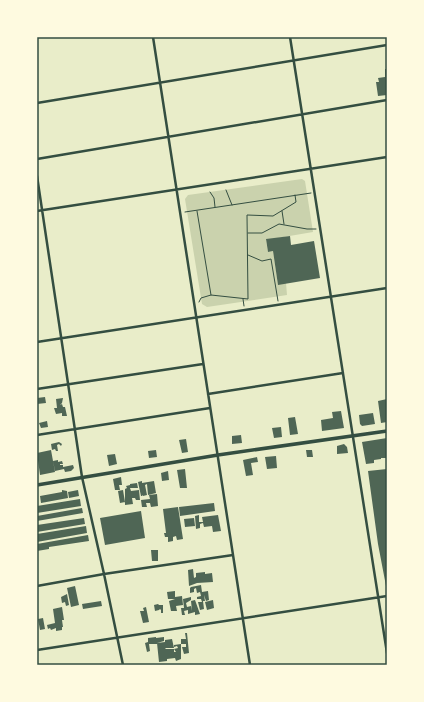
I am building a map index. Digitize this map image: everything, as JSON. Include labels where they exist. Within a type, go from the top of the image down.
[{"type":"main road","points":[[37,485],[218,455],[387,430]]},
{"type":"street","points":[[153,37],[250,665]]},
{"type":"street","points":[[290,37],[354,435],[387,653]]},
{"type":"street","points":[[37,103],[387,46]]},
{"type":"street","points":[[37,159],[387,100]]},
{"type":"street","points":[[37,211],[387,156]]},
{"type":"street","points":[[37,176],[82,477],[123,665]]},
{"type":"street","points":[[37,342],[387,288]]},
{"type":"street","points":[[37,390],[204,364]]},
{"type":"street","points":[[208,394],[343,373]]},
{"type":"street","points":[[37,435],[210,408]]},
{"type":"street","points":[[37,586],[104,574],[233,555]]},
{"type":"street","points":[[37,650],[243,617],[387,596]]},
{"type":"path","points":[[226,190],[232,205]]},
{"type":"path","points":[[210,192],[214,198],[215,208]]},
{"type":"path","points":[[179,213],[315,192]]},
{"type":"path","points":[[195,309],[201,298],[211,295],[248,299],[247,215],[273,216],[296,202],[295,195]]},
{"type":"path","points":[[197,210],[211,295]]},
{"type":"path","points":[[282,211],[284,224]]},
{"type":"path","points":[[247,233],[262,233],[276,225],[284,224],[307,229],[321,228]]},
{"type":"path","points":[[247,254],[262,261],[271,259],[279,305]]},
{"type":"path","points":[[242,299],[245,310]]},
{"type":"green space","points":[[302,179],[305,181],[313,232],[266,240],[268,252],[273,251],[278,284],[286,283],[287,295],[207,307],[202,304],[185,199],[188,195]]},
{"type":"building","points":[[385,69],[387,69],[387,95],[378,96],[376,82],[379,82],[378,78],[385,77]]},
{"type":"building","points":[[290,236],[291,245],[314,241],[320,278],[278,285],[273,251],[268,252],[266,239]]},
{"type":"building","points":[[45,397],[46,403],[37,404],[37,398]]},
{"type":"building","points":[[63,398],[60,405],[62,404],[63,407],[65,407],[67,416],[62,416],[62,413],[56,414],[54,408],[57,408],[56,399]]},
{"type":"building","points":[[387,399],[387,422],[381,423],[378,401]]},
{"type":"building","points":[[341,411],[344,428],[322,431],[321,420],[333,418],[332,412]]},
{"type":"building","points":[[373,413],[375,424],[362,426],[360,424],[359,415]]},
{"type":"building","points":[[295,417],[298,434],[290,435],[288,418]]},
{"type":"building","points":[[47,421],[48,427],[41,428],[39,423]]},
{"type":"building","points":[[281,427],[282,437],[274,438],[272,428]]},
{"type":"building","points":[[241,435],[242,443],[232,444],[232,436]]},
{"type":"building","points":[[387,438],[387,458],[374,460],[374,463],[366,464],[362,442]]},
{"type":"building","points":[[186,439],[188,452],[182,453],[179,440]]},
{"type":"building","points":[[59,442],[62,444],[61,446],[59,444],[57,445],[58,451],[55,449],[52,450],[51,444]]},
{"type":"building","points":[[344,444],[347,447],[348,453],[337,454],[337,446]]},
{"type":"building","points":[[51,450],[55,472],[40,475],[37,453]]},
{"type":"building","points":[[156,450],[157,457],[149,458],[148,451]]},
{"type":"building","points":[[306,450],[312,450],[313,457],[307,457]]},
{"type":"building","points":[[115,454],[117,464],[109,466],[107,455]]},
{"type":"building","points":[[276,456],[277,468],[267,469],[265,457]]},
{"type":"building","points":[[257,457],[258,462],[251,463],[253,475],[246,476],[243,460]]},
{"type":"building","points":[[58,460],[58,462],[62,461],[63,464],[60,465],[63,465],[63,467],[73,465],[74,468],[71,471],[65,472],[64,469],[55,471],[53,461]]},
{"type":"building","points":[[185,469],[187,488],[180,488],[177,470]]},
{"type":"building","points":[[387,469],[387,587],[378,544],[368,471]]},
{"type":"building","points":[[168,471],[169,480],[162,481],[161,473]]},
{"type":"building","points":[[121,477],[122,485],[119,485],[120,490],[115,490],[113,479]]},
{"type":"building","points":[[142,481],[142,483],[154,481],[156,493],[148,495],[147,484],[145,485],[147,495],[141,496],[138,482]]},
{"type":"building","points":[[137,483],[138,488],[130,488],[131,491],[139,490],[140,500],[132,498],[133,504],[125,505],[126,486]]},
{"type":"building","points":[[62,490],[67,491],[68,498],[41,503],[40,496],[62,492]]},
{"type":"building","points":[[78,490],[79,496],[69,498],[68,492]]},
{"type":"building","points":[[123,490],[125,502],[120,503],[118,491]]},
{"type":"building","points":[[157,494],[158,506],[151,507],[150,503],[146,503],[147,507],[142,507],[141,500],[150,499],[149,495]]},
{"type":"building","points":[[80,499],[81,506],[37,513],[37,506]]},
{"type":"building","points":[[214,503],[215,511],[180,516],[179,507]]},
{"type":"building","points":[[178,507],[183,539],[177,540],[176,536],[173,537],[173,541],[168,542],[168,537],[165,537],[164,533],[166,533],[163,509]]},
{"type":"building","points":[[82,508],[83,513],[37,521],[37,516]]},
{"type":"building","points":[[141,511],[145,538],[105,545],[100,518]]},
{"type":"building","points":[[199,515],[199,522],[203,522],[202,517],[218,515],[221,531],[213,532],[212,526],[204,527],[203,523],[200,524],[200,528],[196,529],[195,516]]},
{"type":"building","points":[[84,518],[85,524],[37,532],[37,525]]},
{"type":"building","points":[[194,518],[195,526],[185,527],[184,519]]},
{"type":"building","points":[[86,526],[87,533],[37,542],[37,534]]},
{"type":"building","points":[[88,535],[89,541],[49,547],[49,549],[37,551],[37,544]]},
{"type":"building","points":[[151,550],[158,550],[158,561],[152,561]]},
{"type":"building","points":[[193,569],[194,578],[196,577],[196,573],[212,573],[213,582],[197,583],[189,586],[188,570]]},
{"type":"building","points":[[201,585],[202,592],[208,591],[209,600],[206,601],[204,595],[204,609],[200,610],[198,602],[202,602],[201,599],[197,599],[197,597],[201,596],[200,592],[197,593],[196,588],[194,589],[194,592],[190,593],[190,588]]},
{"type":"building","points":[[75,586],[79,605],[71,607],[67,588]]},
{"type":"building","points":[[175,591],[175,597],[182,596],[183,605],[176,606],[177,611],[171,611],[169,601],[175,599],[168,599],[167,592]]},
{"type":"building","points":[[67,594],[69,605],[66,606],[65,602],[62,603],[61,597]]},
{"type":"building","points":[[191,597],[191,600],[186,603],[187,607],[191,606],[192,611],[191,601],[195,600],[200,614],[195,615],[195,612],[188,614],[188,610],[184,611],[185,615],[182,615],[181,608],[184,608],[183,599]]},
{"type":"building","points":[[213,600],[214,608],[207,610],[205,602]]},
{"type":"building","points":[[101,601],[102,606],[83,609],[82,604]]},
{"type":"building","points":[[154,605],[163,605],[163,613],[161,613],[160,609],[155,611]]},
{"type":"building","points":[[62,607],[64,620],[62,620],[62,630],[56,631],[56,628],[51,630],[50,628],[48,629],[47,625],[55,623],[53,609]]},
{"type":"building","points":[[146,607],[149,622],[143,623],[140,611],[144,611],[143,608]]},
{"type":"building","points":[[43,618],[45,629],[40,630],[38,619]]},
{"type":"building","points":[[185,633],[187,633],[189,653],[184,654],[182,647],[186,647],[186,644],[181,644],[181,639],[186,639]]},
{"type":"building","points":[[164,637],[164,641],[157,644],[149,644],[150,651],[147,652],[145,643],[148,642],[148,638]]},
{"type":"building","points":[[172,639],[174,648],[165,648],[174,649],[178,648],[177,646],[174,647],[174,645],[181,644],[181,659],[176,661],[175,658],[167,659],[167,661],[159,662],[157,643]]}]
